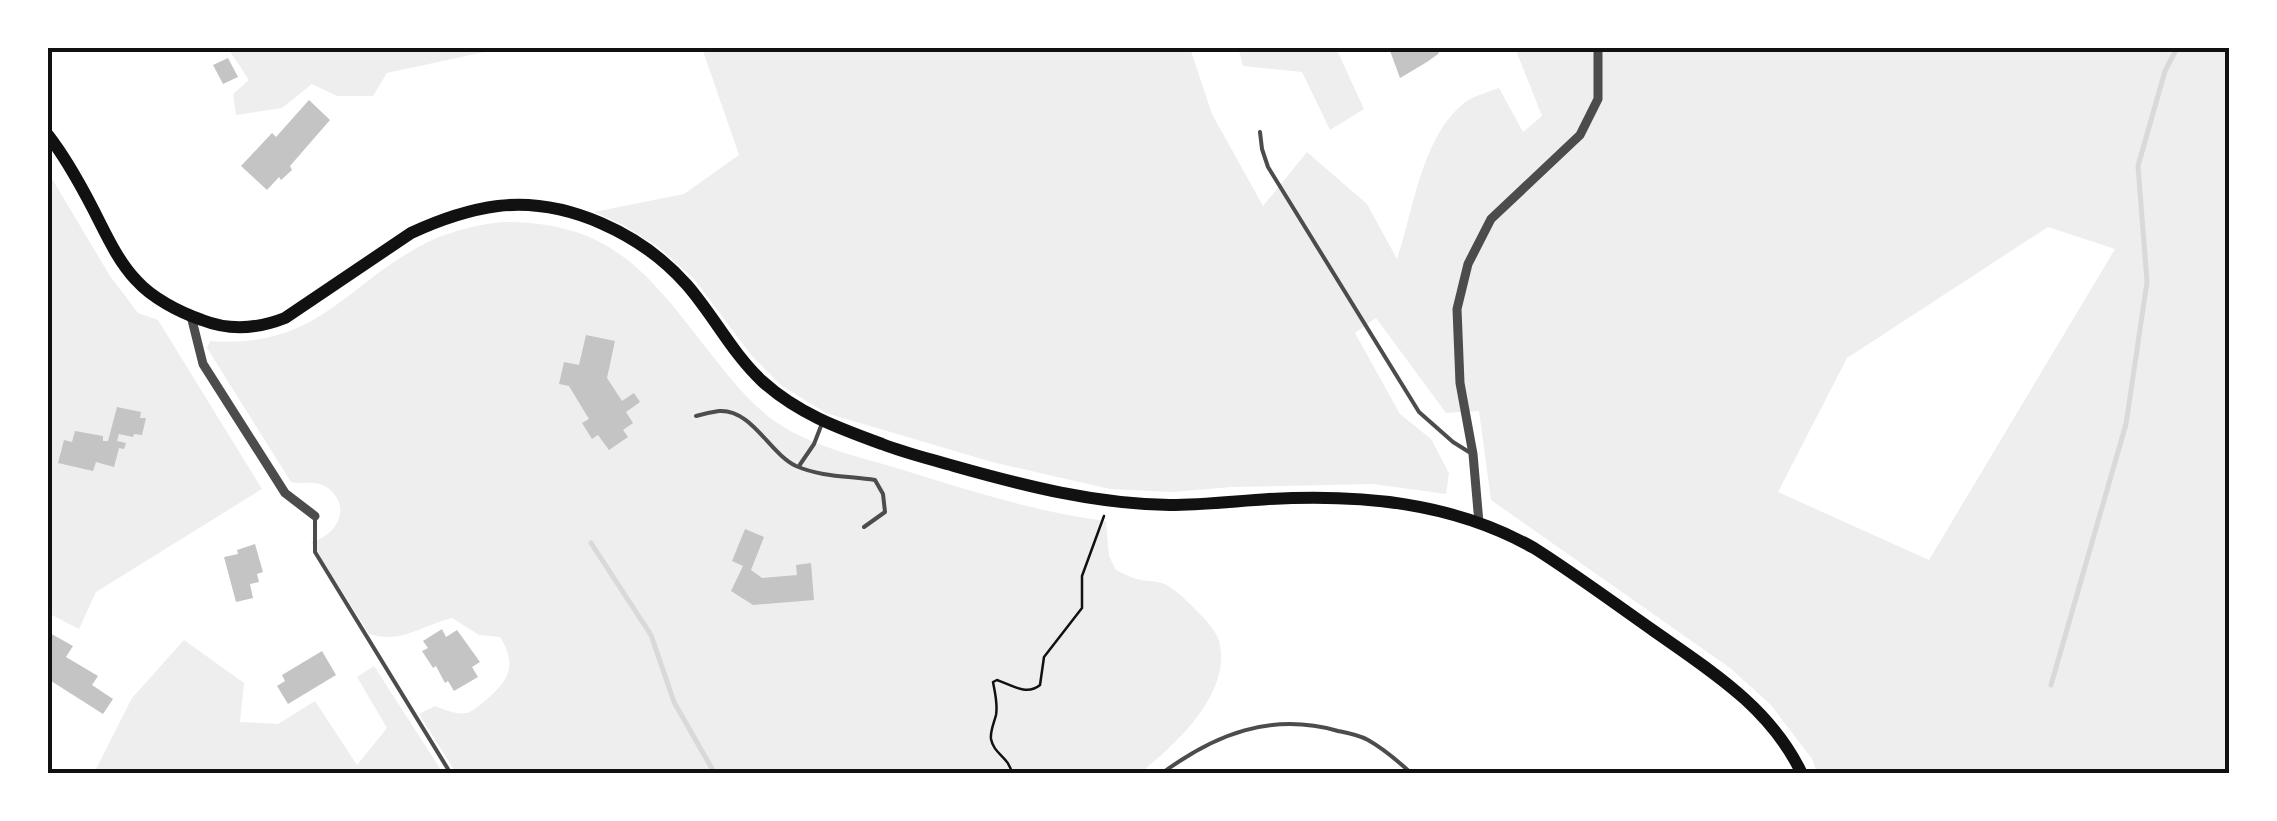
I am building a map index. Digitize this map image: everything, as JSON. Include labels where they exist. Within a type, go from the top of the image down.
[{"type":"main road","points":[[48,135],[135,280],[190,316],[223,326],[268,324],[299,309],[411,233],[433,223],[503,205],[545,207],[587,217],[620,233],[670,267],[746,365],[794,406],[822,422],[894,448],[1002,480],[1108,500],[1172,505],[1373,499],[1414,504],[1480,522],[1534,548],[1722,678],[1764,717],[1783,740],[1802,774]]},
{"type":"street","points":[[1480,522],[1474,454],[1460,383],[1457,309],[1468,264],[1491,219],[1580,136],[1598,99],[1598,48]]},
{"type":"street","points":[[190,316],[203,364],[285,492],[315,516]]},
{"type":"lane","points":[[1260,132],[1268,167],[1420,412],[1453,442],[1474,454]]},
{"type":"lane","points":[[696,416],[724,410],[741,418],[779,455],[798,467],[823,475],[874,480],[883,494],[884,512],[864,526]]},
{"type":"lane","points":[[798,467],[814,444],[822,422]]},
{"type":"lane","points":[[315,516],[314,552],[450,774]]},
{"type":"lane","points":[[1161,774],[1220,738],[1271,723],[1320,726],[1364,738],[1412,774]]},
{"type":"path","points":[[1012,774],[1009,762],[992,742],[997,710],[993,682],[1028,691],[1040,685],[1044,657],[1082,608],[1082,576],[1108,500]]},
{"type":"shaded area","points":[[223,48],[532,48],[489,51],[387,73],[373,96],[337,96],[312,84],[282,108],[236,115],[233,94],[249,80],[229,50]]},
{"type":"shaded area","points":[[702,48],[1190,48],[1212,114],[1263,206],[1307,152],[1367,204],[1397,259],[1428,155],[1449,118],[1464,103],[1499,88],[1523,132],[1542,116],[1515,48],[2229,48],[2229,773],[1817,773],[1812,759],[1770,704],[1730,668],[1491,500],[1479,411],[1446,413],[1376,318],[1355,333],[1400,414],[1431,439],[1449,473],[1446,494],[1373,484],[1173,492],[1110,489],[992,462],[826,413],[782,386],[752,356],[694,279],[658,247],[594,212],[684,194],[739,155]],"holes":[[[2048,227],[2115,249],[1929,560],[1778,492],[1847,358]]]},
{"type":"shaded area","points":[[1238,48],[1336,48],[1364,109],[1330,130],[1302,72],[1243,66]]},
{"type":"shaded area","points":[[48,172],[110,276],[138,313],[158,320],[262,489],[96,592],[79,629],[48,613]]},
{"type":"shaded area","points":[[502,222],[541,224],[574,232],[627,260],[671,303],[744,394],[770,417],[807,439],[976,492],[1106,521],[1109,556],[1116,570],[1167,585],[1199,613],[1219,641],[1217,680],[1198,716],[1140,773],[456,773],[419,714],[435,706],[467,713],[495,692],[506,678],[509,663],[500,637],[479,635],[452,618],[391,637],[369,634],[311,542],[327,534],[338,521],[340,505],[336,497],[320,484],[291,482],[207,348],[210,341],[248,341],[279,335],[305,324],[428,242],[464,229]]},
{"type":"shaded area","points":[[184,640],[244,683],[240,722],[278,724],[315,701],[357,765],[387,728],[357,677],[374,666],[443,773],[94,773],[132,698]]},
{"type":"building","points":[[1389,48],[1441,48],[1438,54],[1400,78]]},
{"type":"building","points":[[228,58],[238,77],[223,84],[213,65]]},
{"type":"building","points":[[309,100],[330,120],[290,166],[292,170],[267,190],[241,166],[272,133],[276,137]]},
{"type":"building","points":[[586,335],[615,341],[607,378],[622,401],[634,393],[640,402],[626,412],[633,423],[623,430],[628,437],[609,450],[598,435],[592,439],[582,423],[589,419],[569,386],[559,384],[564,362],[579,365]]},
{"type":"building","points":[[117,407],[141,412],[140,418],[146,418],[142,435],[119,434],[117,441],[126,443],[124,449],[119,448],[114,467],[96,462],[93,471],[58,463],[64,440],[72,442],[75,431],[103,436],[103,441],[108,441]]},
{"type":"building","points":[[745,529],[764,537],[751,570],[762,578],[797,575],[796,565],[811,563],[814,600],[753,605],[731,591],[743,566],[732,561]]},
{"type":"building","points":[[255,544],[263,572],[257,574],[259,582],[250,584],[253,598],[236,602],[224,557]]},
{"type":"building","points":[[442,629],[446,637],[457,630],[480,662],[472,667],[478,677],[454,691],[422,651],[428,648],[423,641]]},
{"type":"building","points":[[48,632],[73,646],[66,657],[98,676],[92,685],[113,699],[103,714],[48,679]]},
{"type":"building","points":[[322,651],[336,675],[288,704],[277,686],[285,681],[282,675]]},
{"type":"waterway","points":[[2051,685],[2126,424],[2147,282],[2138,166],[2165,71],[2177,48]]},
{"type":"waterway","points":[[591,543],[651,635],[674,702],[715,774]]}]
